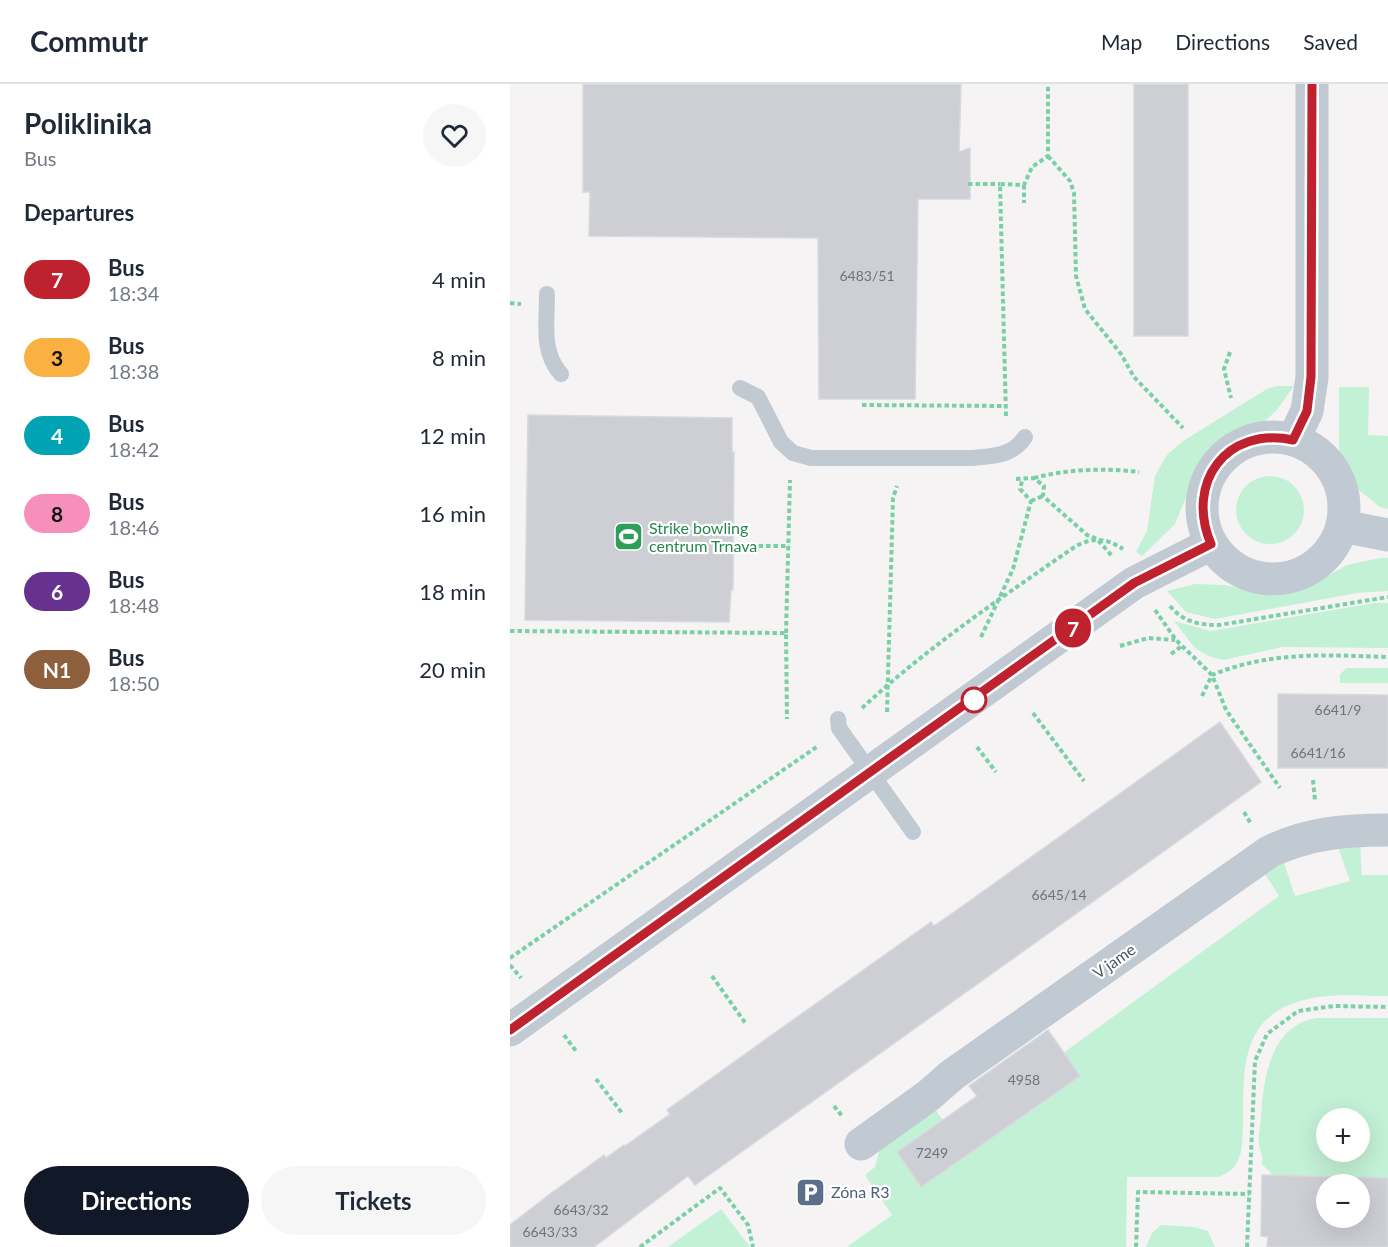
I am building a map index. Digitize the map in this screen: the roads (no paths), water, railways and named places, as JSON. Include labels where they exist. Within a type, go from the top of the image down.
[{"type":"street","points":[[1293,440],[1307,411],[1311,377],[1312,84]]},
{"type":"street","points":[[1280,437],[1293,440],[1317,453],[1335,473],[1344,499],[1342,526],[1337,539],[1320,561],[1303,573],[1283,579],[1255,577],[1230,565],[1211,544],[1203,520],[1202,500],[1207,481],[1221,459],[1242,444],[1280,437]]},
{"type":"street","points":[[1342,526],[1388,535]]},
{"type":"street","points":[[510,1030],[1134,583],[1211,544]]},
{"type":"street","name":"V jame","points":[[861,1144],[928,1096],[951,1075],[1257,860],[1306,837],[1338,830],[1388,830]]},
{"type":"lane","points":[[547,294],[547,347],[551,363],[561,374]]},
{"type":"lane","points":[[740,388],[758,397],[781,442],[793,453],[811,458],[997,456],[1017,448],[1024,437]]},
{"type":"lane","points":[[838,718],[839,728],[913,832]]},
{"type":"place","name":"Strike bowling centrum Trnava","points":[[628,537]]},
{"type":"place","name":"Zóna R3","points":[[810,1192]]}]
